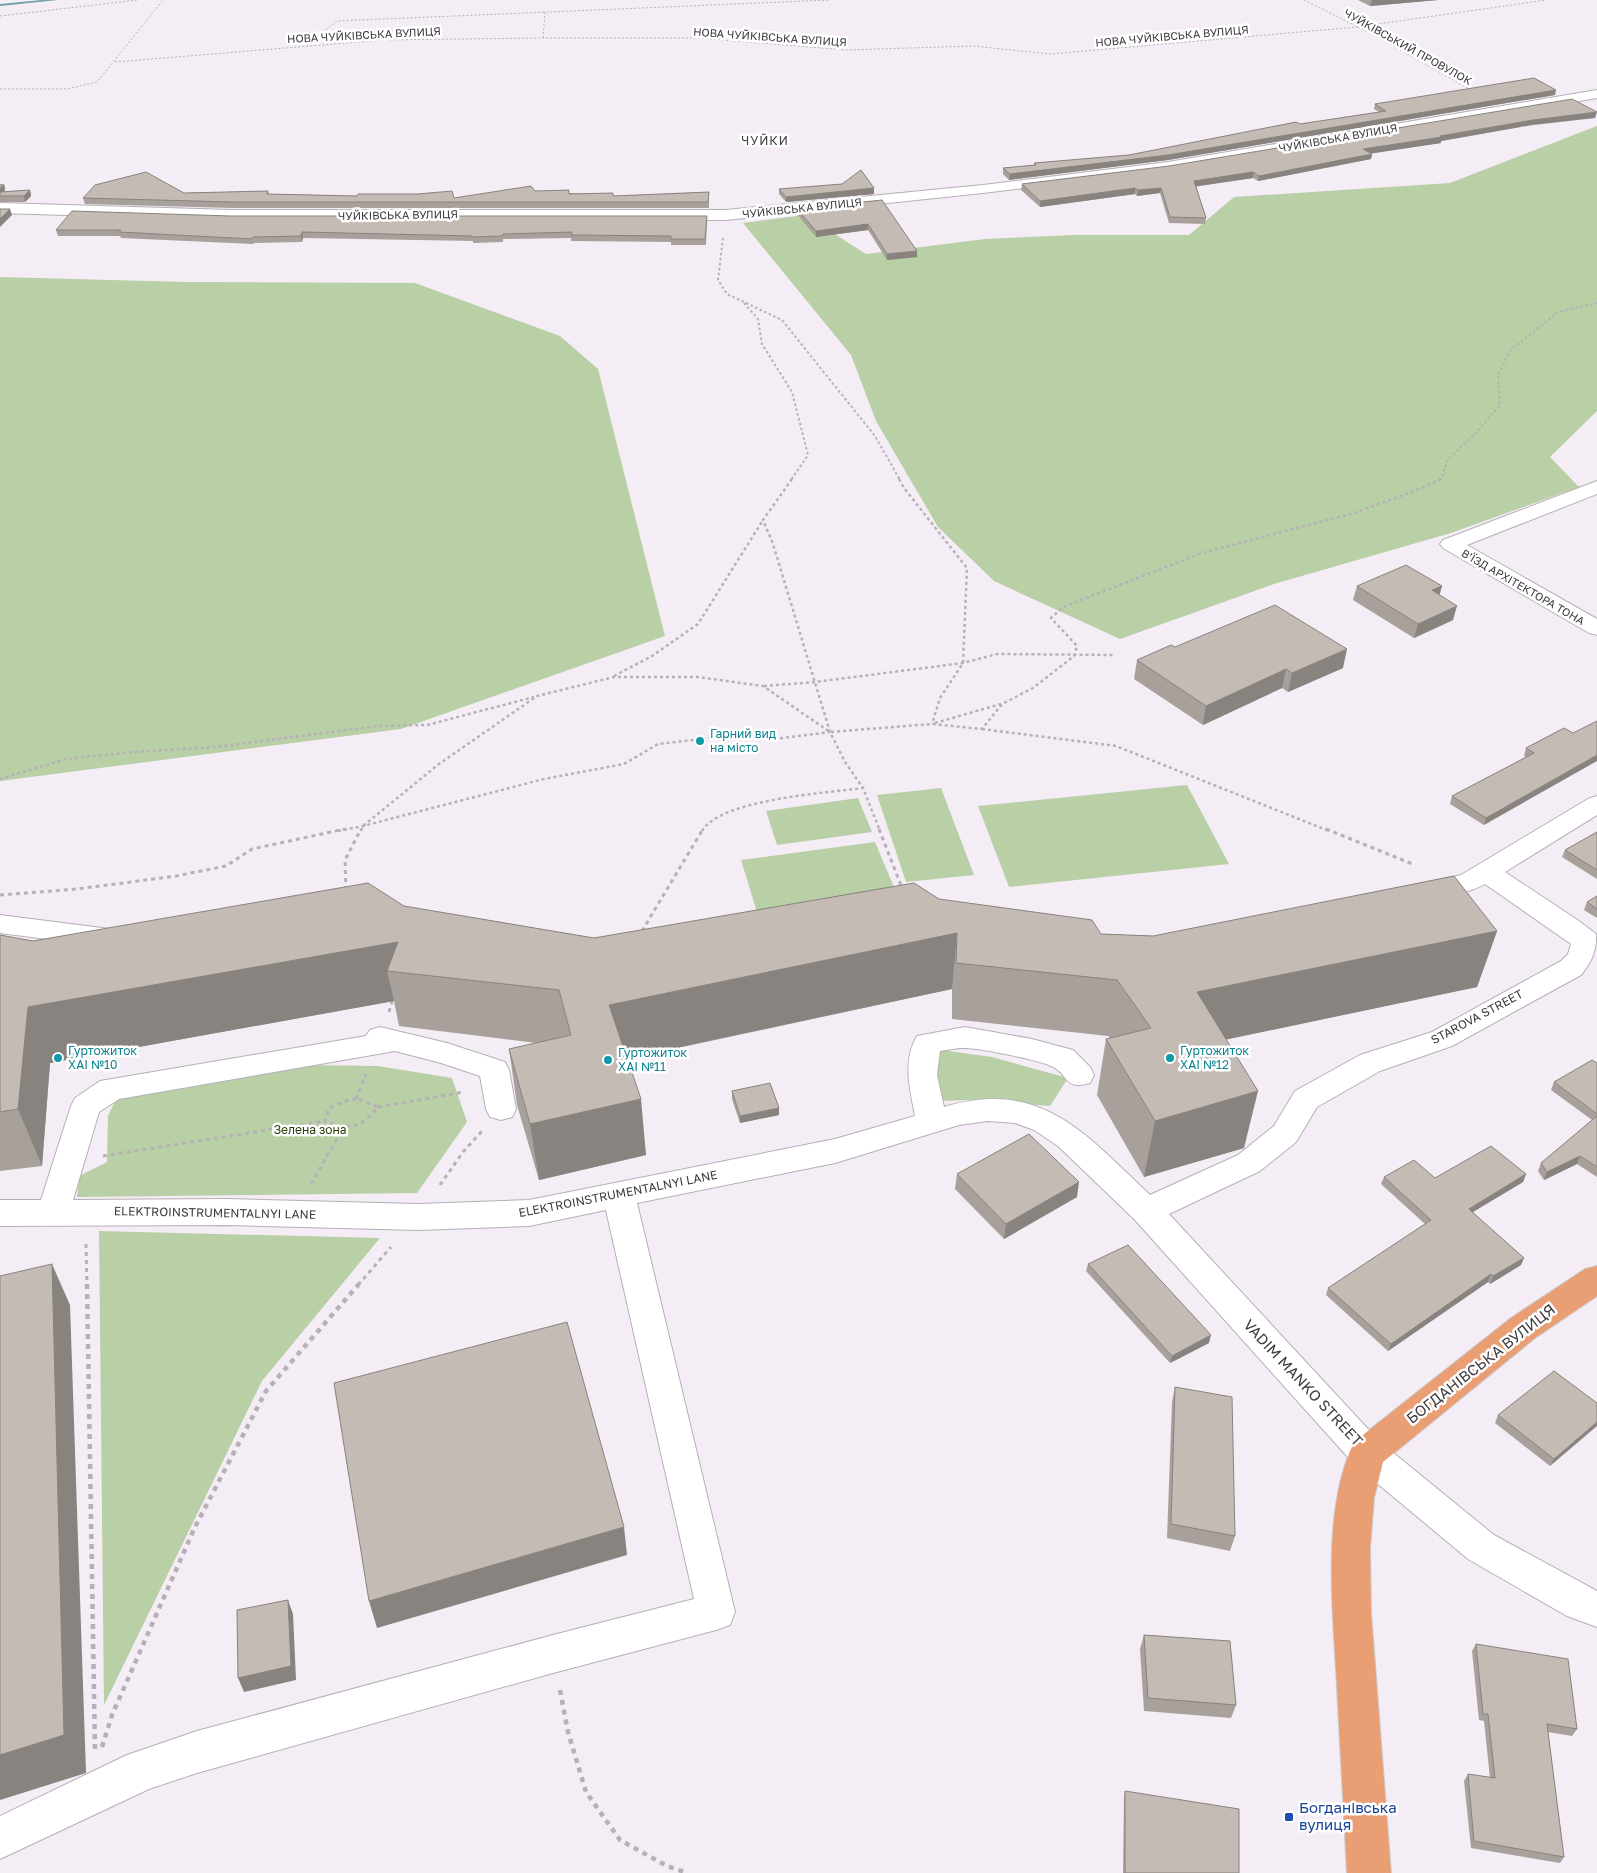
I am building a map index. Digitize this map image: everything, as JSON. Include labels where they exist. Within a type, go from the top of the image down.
[{"type":"main road","name":"БОГДАНІВСЬКА ВУЛИЦЯ","points":[[1367,1453],[1523,1328],[1597,1279]]},
{"type":"main road","name":"VADIM MANKO STREET","points":[[1367,1453],[1356,1498],[1351,1548],[1352,1612],[1369,1873]]},
{"type":"street","name":"ЧУЙКІВСЬКА ВУЛИЦЯ","points":[[0,208],[241,215],[726,215],[983,189],[1168,166],[1597,94]]},
{"type":"street","name":"В’ЇЗД АРХІТЕКТОРА ТОНА","points":[[1597,486],[1450,544],[1597,628]]},
{"type":"street","points":[[1402,896],[1469,882],[1597,804]]},
{"type":"street","name":"STAROVA STREET","points":[[1146,1211],[1249,1163],[1285,1134],[1306,1099],[1370,1063],[1442,1039],[1571,968],[1581,957],[1586,942],[1569,928],[1486,872]]},
{"type":"street","points":[[0,924],[107,939],[136,935]]},
{"type":"street","points":[[932,1122],[922,1075],[927,1042],[965,1037],[1032,1050],[1063,1058],[1079,1075]]},
{"type":"street","points":[[380,1038],[446,1054],[494,1070],[499,1098]]},
{"type":"street","points":[[53,1212],[86,1106],[111,1089],[386,1043],[380,1038]]},
{"type":"street","name":"ELEKTROINSTRUMENTALNYI LANE","points":[[0,1213],[295,1213],[418,1217],[529,1213],[835,1151],[959,1114],[988,1110],[1018,1112],[1045,1122]]},
{"type":"street","name":"VADIM MANKO STREET","points":[[1045,1122],[1069,1138],[1146,1211],[1367,1453]]},
{"type":"street","points":[[0,1838],[92,1782],[142,1770],[197,1752],[553,1654],[716,1612],[619,1195]]},
{"type":"street","points":[[1367,1453],[1481,1547],[1581,1603],[1597,1609]]},
{"type":"path","points":[[0,16],[137,0]]},
{"type":"path","points":[[0,89],[67,89],[97,82],[163,0]]},
{"type":"path","points":[[307,44],[337,21],[830,0]]},
{"type":"path","name":"ЧУЙКІВСЬКИЙ ПРОВУЛОК","points":[[1304,0],[1357,27],[1504,109]]},
{"type":"path","name":"НОВА ЧУЙКІВСЬКА ВУЛИЦЯ","points":[[115,62],[307,44],[383,40],[543,38],[699,38],[846,50],[973,46],[1051,54],[1357,27],[1546,0]]},
{"type":"path","points":[[543,38],[546,12]]},
{"type":"path","points":[[726,215],[718,280],[727,294],[782,320],[837,391],[876,436],[904,488],[967,568],[963,663],[940,698],[932,724]]},
{"type":"path","points":[[614,677],[652,656],[698,624],[763,520],[808,455],[792,392],[762,344],[758,319],[744,303]]},
{"type":"path","points":[[932,724],[1002,704],[1033,688],[1074,656],[1077,646],[1051,618],[1054,613],[1068,603],[1149,575],[1200,554],[1370,508],[1416,492],[1441,479],[1448,459],[1478,432],[1500,405],[1498,374],[1511,350],[1558,312],[1597,303]]},
{"type":"path","points":[[763,520],[773,544],[830,732],[845,762],[863,788],[902,889]]},
{"type":"path","points":[[0,779],[66,759],[134,752],[216,747],[377,726],[427,725],[614,677],[698,677],[763,686],[816,682],[963,663],[997,654],[1115,655]]},
{"type":"path","points":[[763,686],[830,732]]},
{"type":"path","points":[[346,899],[345,860],[363,826],[439,764],[537,696]]},
{"type":"path","points":[[982,730],[1002,704]]},
{"type":"path","points":[[0,895],[77,889],[176,876],[226,866],[252,849],[363,826],[544,779],[624,764],[658,744],[728,736],[775,739],[830,732],[932,724],[1116,746],[1416,865]]},
{"type":"path","points":[[637,939],[707,822],[756,802],[863,788]]},
{"type":"path","points":[[380,1038],[395,990]]},
{"type":"path","points":[[325,1121],[329,1108],[346,1100],[365,1099],[378,1107],[499,1098]]},
{"type":"path","points":[[92,1782],[112,1715],[195,1526],[266,1392],[418,1217],[499,1098]]},
{"type":"path","points":[[67,1167],[97,1157],[325,1121],[343,1128],[365,1122],[378,1107]]},
{"type":"path","points":[[295,1213],[343,1128]]},
{"type":"path","points":[[86,1212],[92,1782]]},
{"type":"path","points":[[553,1654],[568,1732],[586,1792],[620,1840],[668,1866],[687,1873]]},
{"type":"green space","points":[[1597,126],[1597,411],[1550,457],[1579,487],[1451,533],[1274,584],[1120,639],[994,581],[938,527],[876,421],[851,355],[743,223],[805,215],[866,254],[985,239],[1074,235],[1189,235],[1234,197],[1450,183]]},
{"type":"green space","points":[[0,277],[186,282],[415,283],[560,336],[598,369],[665,636],[401,729],[0,781]]},
{"type":"green space","points":[[1187,785],[1229,864],[1009,887],[978,806]]},
{"type":"green space","points":[[941,788],[974,875],[906,882],[877,795]]},
{"type":"green space","points":[[858,798],[872,832],[777,845],[766,811]]},
{"type":"green space","points":[[875,842],[896,892],[757,912],[741,860]]},
{"type":"green space","points":[[941,1050],[992,1057],[1068,1078],[1050,1106],[971,1100],[935,1101],[933,1055]]},
{"type":"green space","name":"Зелена зона","points":[[304,1065],[378,1066],[452,1078],[467,1122],[417,1193],[77,1197],[79,1176],[107,1162],[108,1116],[116,1099]]},
{"type":"green space","points":[[99,1231],[380,1238],[262,1381],[104,1705]]},
{"type":"building","points":[[1534,78],[1556,90],[1168,155],[1010,174],[1003,168],[1036,165],[1034,163],[1129,155],[1296,122],[1300,124],[1386,111],[1375,104]]},
{"type":"building","points":[[1572,99],[1597,112],[1533,120],[1363,149],[1372,154],[1259,176],[1253,172],[1194,181],[1206,218],[1170,217],[1161,188],[1138,190],[1135,188],[1040,201],[1022,184],[1169,166]]},
{"type":"building","points":[[861,170],[874,188],[786,197],[779,189],[842,184]]},
{"type":"building","points":[[146,172],[184,193],[268,191],[267,194],[357,196],[358,194],[417,194],[452,191],[454,198],[531,186],[535,191],[569,190],[569,194],[613,193],[613,196],[709,192],[708,202],[231,202],[83,198],[95,185]]},
{"type":"building","points":[[30,190],[24,196],[0,196],[0,192]]},
{"type":"building","points":[[882,200],[917,251],[887,254],[868,224],[816,231],[797,209]]},
{"type":"building","points":[[0,209],[10,209],[0,219]]},
{"type":"building","points":[[72,211],[231,216],[707,216],[705,239],[671,239],[671,236],[571,235],[572,232],[472,237],[302,232],[301,236],[253,237],[252,239],[119,232],[121,230],[56,230]]},
{"type":"building","points":[[1406,565],[1442,586],[1432,590],[1457,606],[1418,624],[1357,586]]},
{"type":"building","points":[[1275,605],[1347,649],[1292,673],[1286,669],[1206,706],[1137,660],[1171,645],[1175,647]]},
{"type":"building","points":[[1597,721],[1597,755],[1486,818],[1452,796],[1534,753],[1526,748],[1564,728],[1573,733]]},
{"type":"building","points":[[1597,832],[1597,870],[1565,850]]},
{"type":"building","points":[[1454,876],[1497,931],[1197,992],[1258,1091],[1155,1121],[1106,1039],[1151,1028],[1117,980],[956,963],[957,933],[609,1005],[641,1099],[530,1124],[509,1049],[571,1035],[559,990],[387,971],[398,942],[28,1007],[18,1109],[0,1112],[0,935],[33,941],[368,883],[404,906],[594,938],[914,883],[939,899],[1092,920],[1101,934],[1153,936]]},
{"type":"building","points":[[1597,896],[1597,909],[1587,902]]},
{"type":"building","points":[[1592,1060],[1597,1063],[1597,1114],[1554,1082]]},
{"type":"building","points":[[770,1083],[779,1108],[740,1116],[732,1091]]},
{"type":"building","points":[[1597,1116],[1597,1167],[1580,1156],[1547,1172],[1541,1163]]},
{"type":"building","points":[[1029,1134],[1079,1182],[1006,1224],[957,1174]]},
{"type":"building","points":[[1491,1146],[1526,1174],[1469,1209],[1524,1258],[1493,1276],[1491,1274],[1391,1344],[1328,1288],[1431,1220],[1384,1177],[1414,1160],[1435,1178]]},
{"type":"building","points":[[1128,1245],[1211,1335],[1172,1356],[1088,1264]]},
{"type":"building","points":[[52,1264],[64,1735],[0,1755],[0,1276]]},
{"type":"building","points":[[567,1322],[624,1527],[369,1601],[334,1383]]},
{"type":"building","points":[[1554,1371],[1597,1403],[1597,1422],[1554,1459],[1498,1415]]},
{"type":"building","points":[[1175,1387],[1232,1397],[1235,1536],[1171,1524]]},
{"type":"building","points":[[288,1600],[291,1666],[238,1678],[237,1610]]},
{"type":"building","points":[[1144,1635],[1230,1641],[1236,1705],[1148,1698]]},
{"type":"building","points":[[1476,1644],[1568,1659],[1577,1729],[1547,1724],[1564,1857],[1474,1841],[1468,1774],[1495,1778],[1488,1714],[1483,1714]]},
{"type":"building","points":[[1125,1791],[1239,1809],[1239,1873],[1125,1873]]},
{"type":"waterway","points":[[0,5],[56,0]]},
{"type":"place","name":"Гарний вид на місто","points":[[700,741]]},
{"type":"place","name":"Гуртожиток ХАІ №10","points":[[58,1058]]},
{"type":"place","name":"Гуртожиток ХАІ №12","points":[[1170,1058]]},
{"type":"place","name":"Гуртожиток ХАІ №11","points":[[608,1060]]},
{"type":"place","name":"Богданівська вулиця","points":[[1289,1817]]},
{"type":"district","name":"ЧУЙКИ","points":[[765,141]]}]
